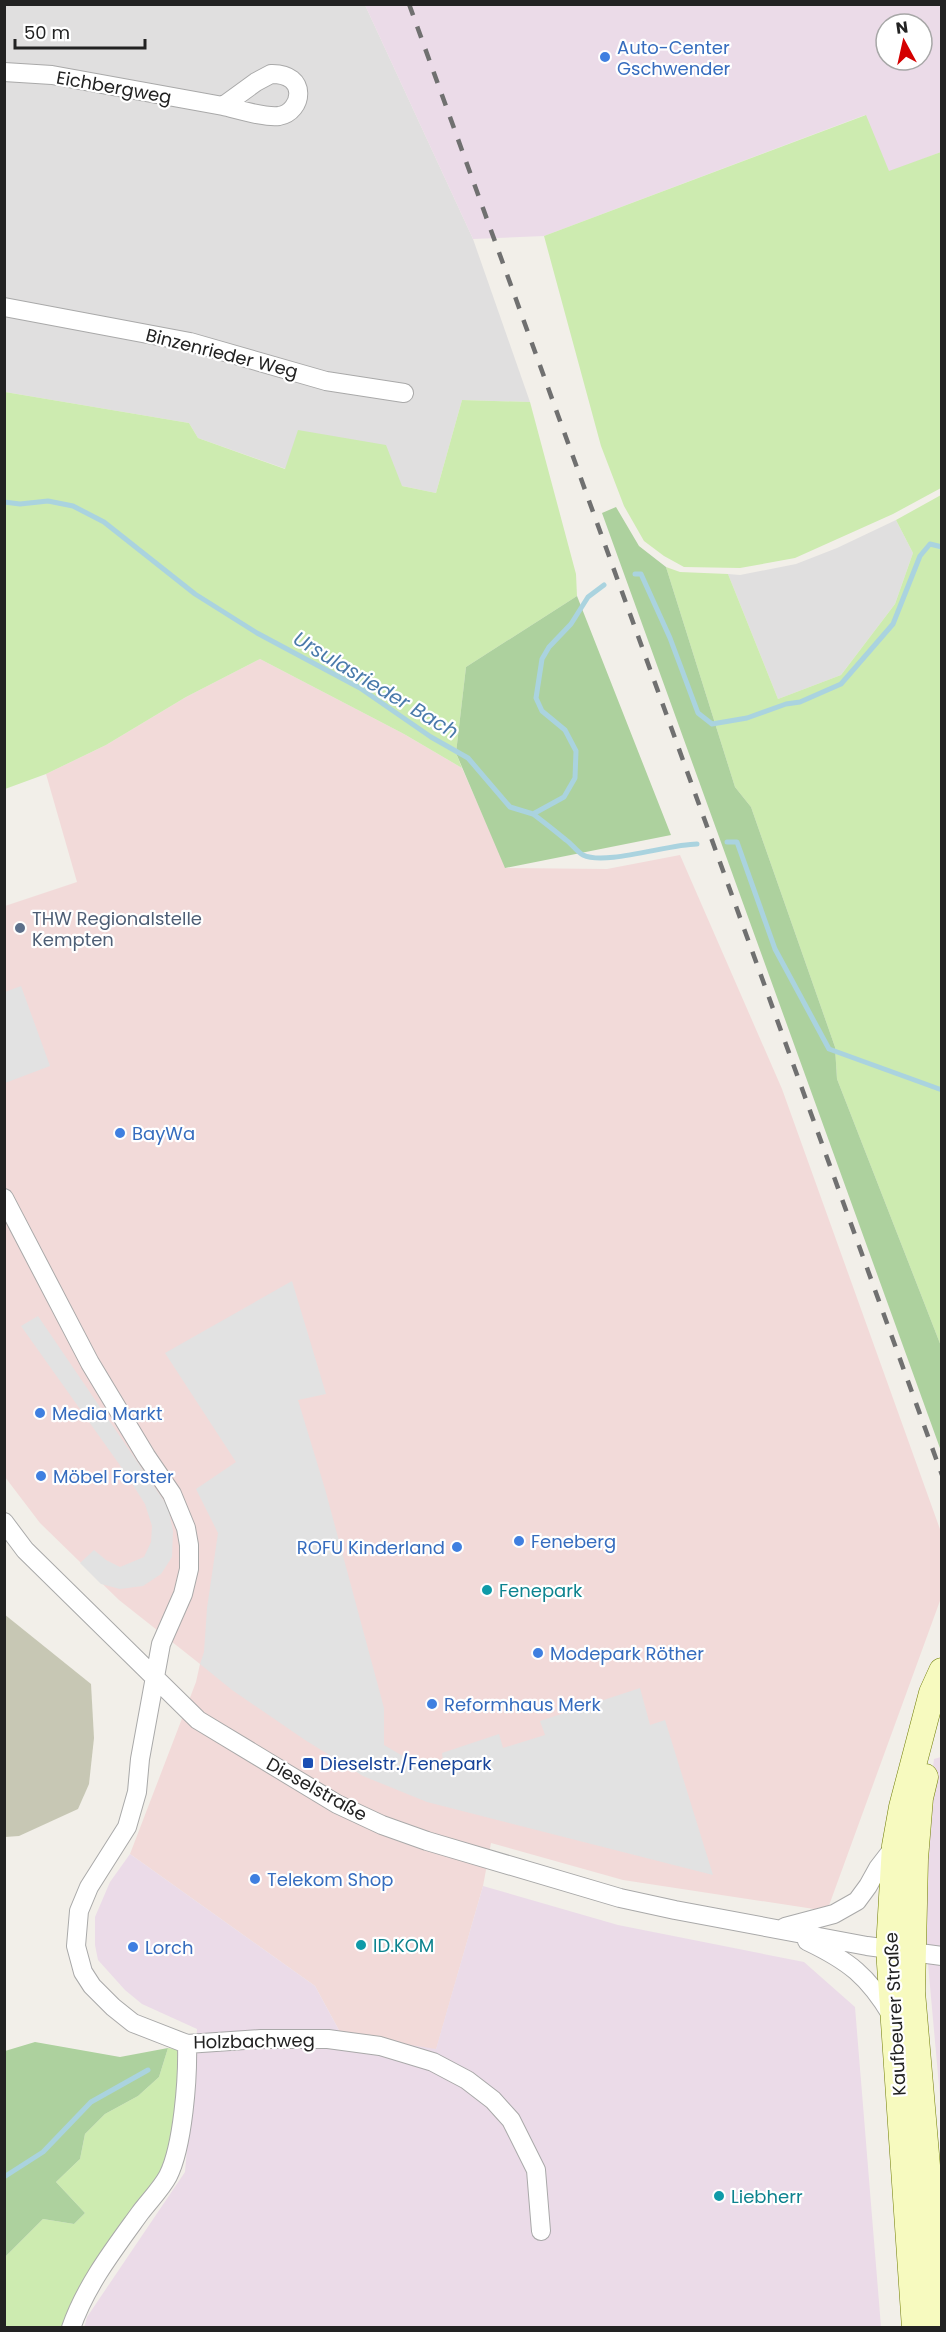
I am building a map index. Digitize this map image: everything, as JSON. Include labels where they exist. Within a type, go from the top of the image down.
[{"type":"main road","name":"Kaufbeurer Straße","points":[[940,2328],[912,1992],[900,1950],[895,1846],[902,1807],[932,1694],[942,1671]]},
{"type":"main road","name":"Kaufbeurer Straße","points":[[915,2328],[908,2201],[892,2016],[915,1859],[920,1798],[942,1710]]},
{"type":"street","name":"Eichbergweg","points":[[4,72],[52,75],[223,106]]},
{"type":"street","name":"Binzenrieder Weg","points":[[4,307],[190,342],[326,381],[404,393]]},
{"type":"street","name":"Holzbachweg","points":[[4,1198],[90,1364],[172,1494],[186,1528],[189,1545],[189,1569],[183,1594],[161,1644],[140,1759],[137,1792],[127,1827],[89,1887],[79,1911],[76,1946],[83,1972],[92,1986],[133,2023],[187,2044],[261,2039],[328,2039],[380,2046],[433,2062],[467,2080],[493,2100],[511,2120],[536,2170],[540,2231]]},
{"type":"street","name":"Dieselstraße","points":[[4,1522],[25,1550],[198,1720],[337,1804],[382,1825],[427,1841],[620,1898],[675,1910],[942,1956]]},
{"type":"street","name":"Dieselstraße","points":[[781,1928],[834,1914],[857,1902],[895,1846]]},
{"type":"street","name":"Dieselstraße","points":[[781,1928],[834,1954],[854,1968],[878,1994],[892,2016]]},
{"type":"street","points":[[71,2328],[77,2312],[109,2256],[168,2175],[178,2142],[188,2072],[187,2044]]},
{"type":"shaded area","points":[[4,5],[365,5],[473,239],[530,402],[462,400],[436,493],[286,469],[198,438],[189,423],[5,392]]},
{"type":"shaded area","points":[[365,5],[941,5],[941,152],[889,172],[865,115],[544,236],[473,239]]},
{"type":"shaded area","points":[[896,520],[913,553],[895,604],[841,675],[778,699],[728,574],[740,575],[796,564],[837,548]]},
{"type":"shaded area","points":[[260,659],[404,734],[462,768],[506,868],[607,869],[680,855],[782,1089],[941,1532],[941,1598],[827,1911],[623,1880],[491,1843],[483,1886],[436,2050],[341,2034],[315,1986],[130,1854],[196,1682],[200,1664],[119,1600],[40,1523],[5,1477],[5,906],[77,882],[46,774],[106,745],[186,697]]},
{"type":"shaded area","points":[[21,986],[50,1066],[5,1083],[5,992]]},
{"type":"shaded area","points":[[292,1281],[326,1394],[298,1400],[325,1489],[384,1708],[384,1745],[425,1769],[444,1768],[442,1753],[499,1734],[503,1748],[545,1735],[540,1721],[640,1688],[650,1725],[665,1720],[713,1875],[427,1802],[363,1776],[232,1690],[200,1664],[204,1652],[207,1608],[218,1533],[196,1489],[236,1462],[165,1353]]},
{"type":"shaded area","points":[[38,1316],[168,1507],[173,1531],[172,1557],[161,1574],[143,1586],[120,1589],[101,1584],[80,1563],[94,1550],[106,1560],[120,1567],[144,1557],[151,1542],[152,1526],[145,1504],[124,1471],[21,1326]]},
{"type":"shaded area","points":[[4,1614],[91,1684],[94,1738],[89,1784],[78,1809],[19,1836],[5,1837]]},
{"type":"shaded area","points":[[941,1757],[941,2108],[920,1875],[934,1759]]},
{"type":"shaded area","points":[[130,1854],[315,1986],[341,2034],[436,2049],[483,1886],[618,1925],[804,1962],[855,2007],[881,2327],[84,2328],[87,2317],[185,2172],[197,2029],[142,2004],[125,1990],[98,1960],[95,1945],[95,1917],[110,1882]]},
{"type":"green space","points":[[866,115],[889,171],[941,152],[941,488],[893,514],[795,558],[740,568],[684,567],[644,541],[624,506],[601,446],[544,236]]},
{"type":"green space","points":[[5,392],[189,423],[198,438],[285,469],[298,430],[386,445],[402,486],[436,493],[462,400],[530,402],[576,574],[577,596],[466,667],[456,753],[462,768],[404,734],[260,659],[186,697],[106,745],[46,774],[5,789]]},
{"type":"green space","points":[[941,495],[941,1346],[837,1079],[835,1047],[751,807],[735,787],[666,567],[680,572],[728,574],[778,699],[841,675],[895,604],[913,553],[896,520]]},
{"type":"green space","points":[[616,507],[639,546],[666,567],[735,787],[751,807],[835,1047],[837,1079],[941,1346],[941,1451],[602,513]]},
{"type":"green space","points":[[577,596],[671,835],[505,868],[456,753],[466,667]]},
{"type":"green space","points":[[35,2042],[120,2057],[168,2048],[159,2077],[138,2096],[105,2114],[85,2134],[80,2159],[56,2182],[85,2213],[74,2224],[43,2219],[5,2257],[5,2051]]},
{"type":"green space","points":[[168,2048],[181,2050],[182,2078],[170,2142],[161,2174],[63,2327],[5,2328],[5,2257],[43,2219],[74,2224],[85,2213],[56,2182],[80,2159],[85,2134],[105,2114],[138,2096],[159,2077]]},
{"type":"waterway","name":"Ursulasrieder Bach","points":[[4,502],[20,504],[48,501],[73,506],[104,522],[195,594],[257,633],[360,688],[431,737],[468,758],[510,807],[533,814],[564,797],[575,778],[576,751],[565,730],[542,711],[536,698],[542,659],[549,647],[571,624],[588,597],[604,585]]},
{"type":"waterway","name":"Ursulasrieder Bach","points":[[635,574],[641,574],[670,638],[698,713],[712,724],[747,718],[786,704],[800,702],[841,684],[893,624],[920,556],[930,544],[942,547]]},
{"type":"waterway","points":[[533,814],[581,854],[593,858],[697,844]]},
{"type":"waterway","points":[[727,842],[737,842],[775,949],[829,1049],[942,1090]]},
{"type":"waterway","points":[[4,2177],[43,2152],[91,2102],[148,2070]]},
{"type":"railway","points":[[409,4],[942,1475]]},
{"type":"place","name":"Auto-Center Gschwender","points":[[605,57]]},
{"type":"place","name":"THW Regionalstelle Kempten","points":[[20,928]]},
{"type":"place","name":"BayWa","points":[[120,1133]]},
{"type":"place","name":"Media Markt","points":[[40,1413]]},
{"type":"place","name":"Möbel Forster","points":[[41,1476]]},
{"type":"place","name":"Feneberg","points":[[519,1541]]},
{"type":"place","name":"ROFU Kinderland","points":[[457,1547]]},
{"type":"place","name":"Fenepark","points":[[487,1590]]},
{"type":"place","name":"Modepark Röther","points":[[538,1653]]},
{"type":"place","name":"Reformhaus Merk","points":[[432,1704]]},
{"type":"place","name":"Dieselstr./Fenepark","points":[[308,1763]]},
{"type":"place","name":"Telekom Shop","points":[[255,1879]]},
{"type":"place","name":"ID.KOM","points":[[361,1945]]},
{"type":"place","name":"Lorch","points":[[133,1947]]},
{"type":"place","name":"Liebherr","points":[[719,2196]]}]
